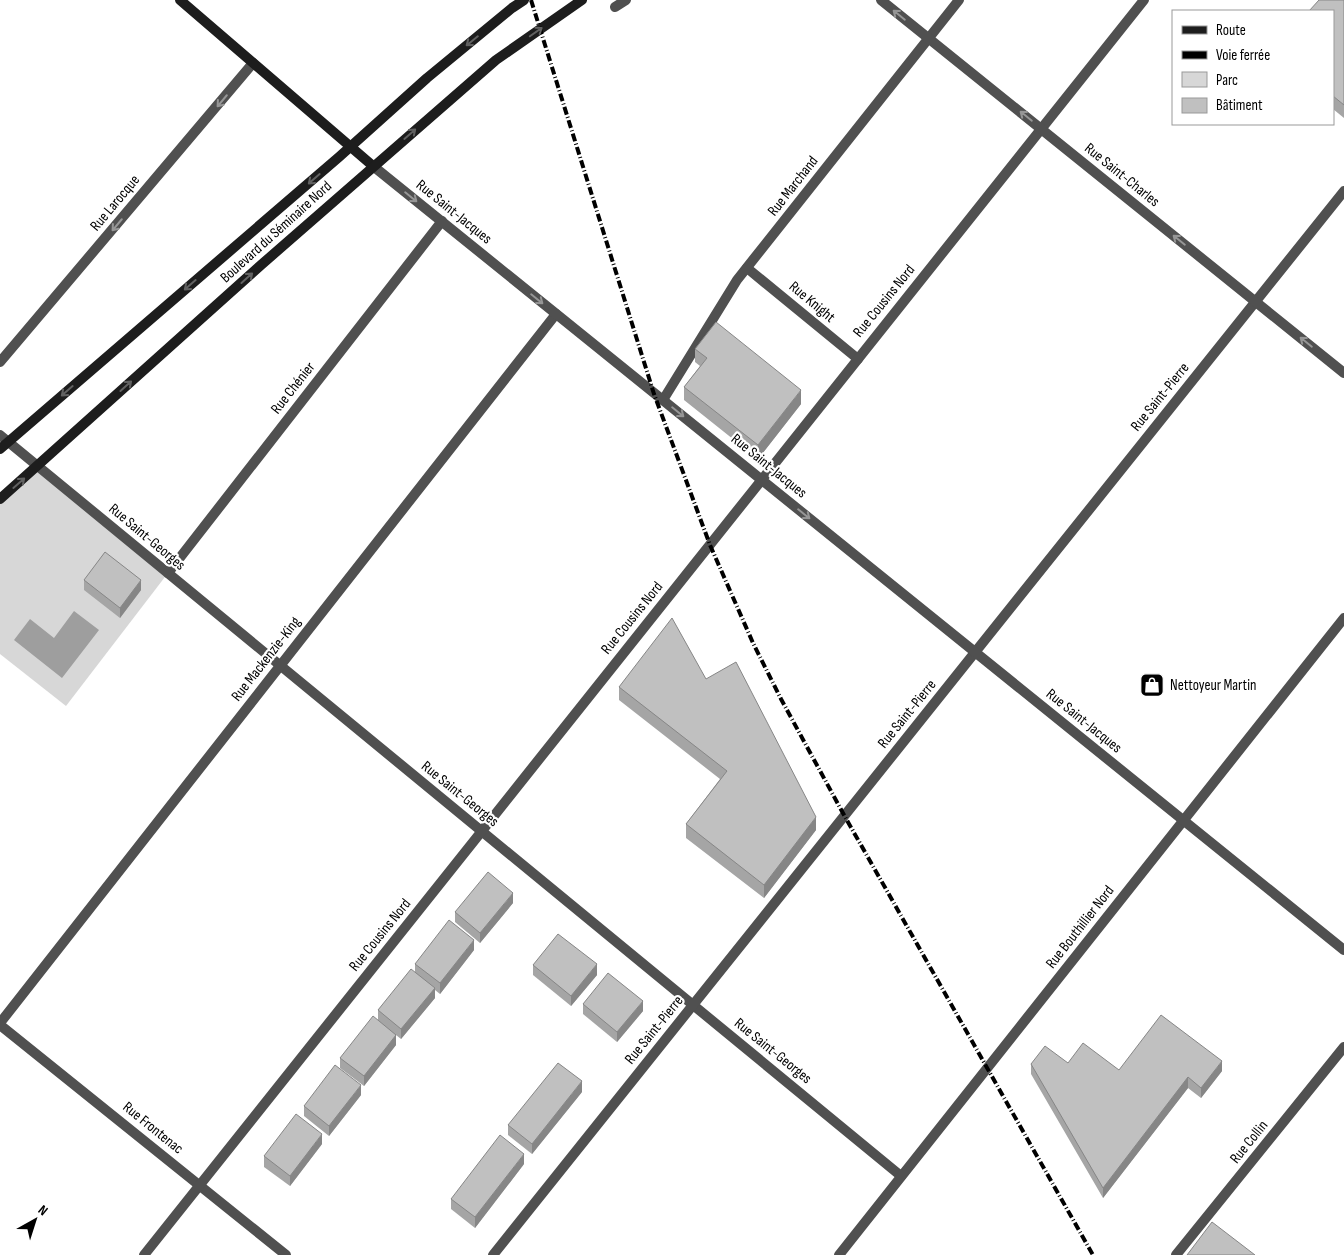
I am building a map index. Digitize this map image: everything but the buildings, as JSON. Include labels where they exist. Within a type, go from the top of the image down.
[{"type":"main road","name":"Rue Saint-Jacques","points":[[180,0],[373,166]]},
{"type":"main road","name":"Boulevard du Séminaire Nord","points":[[0,449],[350,147],[427,78],[524,0]]},
{"type":"main road","name":"Boulevard du Séminaire Nord","points":[[0,499],[373,166],[496,60],[582,0]]},
{"type":"street","points":[[614,7],[626,0]]},
{"type":"street","name":"Rue Saint-Charles","points":[[881,0],[1344,373]]},
{"type":"street","name":"Rue Marchand","points":[[663,400],[737,280],[959,0]]},
{"type":"street","name":"Rue Cousins Nord","points":[[144,1255],[1144,0]]},
{"type":"street","name":"Rue Larocque","points":[[0,362],[253,63]]},
{"type":"street","name":"Rue Saint-Jacques","points":[[373,166],[1344,950]]},
{"type":"street","name":"Rue Saint-Pierre","points":[[493,1255],[1344,191]]},
{"type":"street","name":"Rue Chénier","points":[[168,573],[442,221]]},
{"type":"street","name":"Rue Knight","points":[[747,268],[858,359]]},
{"type":"street","name":"Rue Mackenzie-King","points":[[0,1024],[556,314]]},
{"type":"street","name":"Rue Saint-Georges","points":[[0,434],[901,1176]]},
{"type":"street","name":"Rue Bouthillier Nord","points":[[839,1255],[1344,618]]},
{"type":"street","name":"Rue Frontenac","points":[[0,1024],[286,1255]]},
{"type":"street","name":"Rue Collin","points":[[1176,1255],[1344,1047]]},
{"type":"green space","points":[[38,466],[168,573],[66,706],[0,654],[0,499]]},
{"type":"shaded area","points":[[74,611],[99,630],[62,678],[14,640],[30,619],[54,638]]},
{"type":"railway","points":[[531,0],[654,394],[710,545],[753,643],[844,815],[1093,1255]]},
{"type":"place","name":"Nettoyeur Martin","points":[[1152,685]]}]
